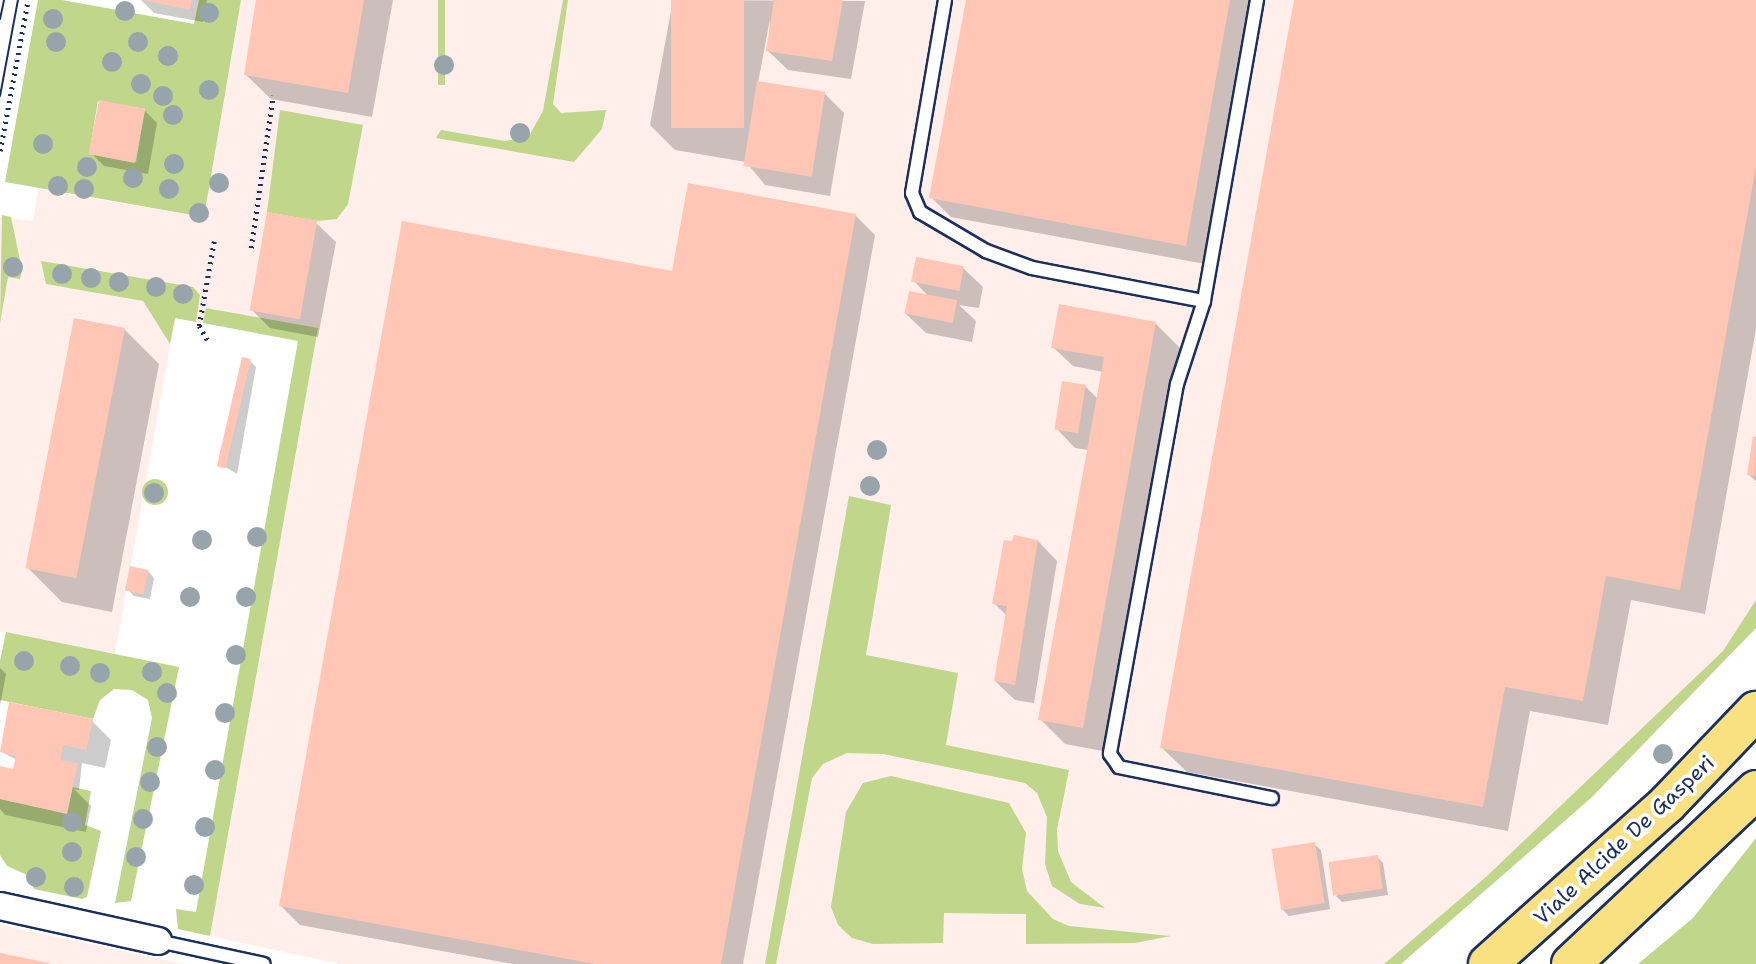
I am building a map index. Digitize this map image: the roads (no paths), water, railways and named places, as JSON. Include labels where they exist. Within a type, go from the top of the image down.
[{"type":"main road","name":"Viale Alcide De Gasperi","points":[[1488,964],[1667,804],[1756,711]]},
{"type":"main road","points":[[1571,964],[1756,790]]},
{"type":"street","points":[[0,906],[158,941]]},
{"type":"lane","points":[[945,0],[912,193],[920,212],[986,251],[1032,268],[1204,300]]},
{"type":"lane","points":[[1257,0],[1204,300],[1177,384],[1110,754],[1119,767],[1272,798]]},
{"type":"lane","points":[[158,941],[264,964]]},
{"type":"tram line","points":[[0,19],[4,0]]},
{"type":"tram line","points":[[0,96],[18,0]]}]
